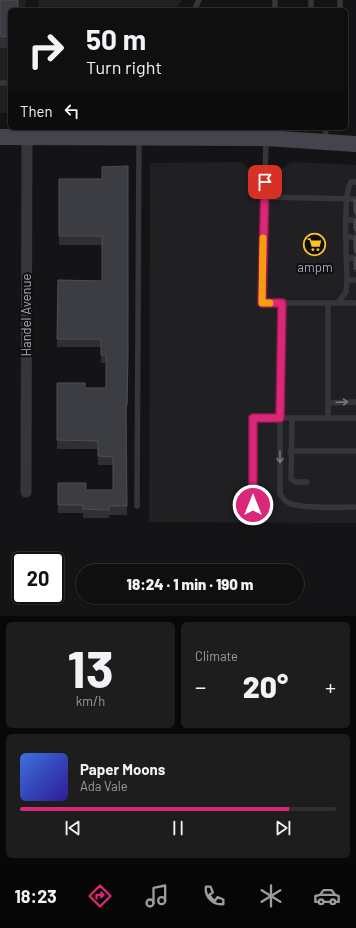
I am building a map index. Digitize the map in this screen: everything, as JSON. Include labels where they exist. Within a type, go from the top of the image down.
[{"type":"street","points":[[0,137],[27,135],[115,135],[138,138],[325,135],[356,144]]},
{"type":"street","name":"Handel Avenue","points":[[26,492],[27,135]]},
{"type":"lane","points":[[274,135],[265,197],[262,303],[356,303]]},
{"type":"lane","points":[[137,506],[138,138]]},
{"type":"lane","points":[[338,303],[346,292],[348,188],[351,182],[356,182]]},
{"type":"lane","points":[[265,197],[356,199]]},
{"type":"lane","points":[[347,220],[354,220]]},
{"type":"lane","points":[[347,237],[354,237]]},
{"type":"lane","points":[[347,258],[354,258]]},
{"type":"lane","points":[[347,280],[356,280]]},
{"type":"lane","points":[[282,303],[280,493],[289,504],[301,506],[354,507]]},
{"type":"lane","points":[[328,303],[328,418]]},
{"type":"lane","points":[[328,403],[356,402]]},
{"type":"lane","points":[[253,505],[253,418],[356,418]]},
{"type":"lane","points":[[292,418],[290,451],[292,478],[296,482],[307,482]]},
{"type":"lane","points":[[290,451],[356,451]]},
{"type":"shaded area","points":[[0,0],[26,0],[25,8],[8,8],[8,113],[0,113]]},
{"type":"shaded area","points":[[38,0],[182,0],[176,8],[38,8]]},
{"type":"shaded area","points":[[241,162],[254,173],[277,172],[291,162],[356,165],[356,523],[149,522],[150,163]]},
{"type":"building","points":[[0,0],[18,0],[18,8],[8,8],[8,37],[0,36]]},
{"type":"building","points":[[128,166],[128,355],[126,405],[127,506],[109,506],[109,510],[83,509],[83,505],[58,505],[58,483],[86,483],[86,490],[113,490],[113,457],[98,456],[98,441],[57,440],[57,383],[85,383],[85,388],[106,388],[106,355],[101,355],[101,339],[57,339],[58,280],[102,281],[102,236],[59,236],[59,179],[102,179],[102,167]]},
{"type":"building","points":[[354,200],[356,200],[356,214],[354,212]]},
{"type":"building","points":[[356,219],[356,231],[354,229],[354,221]]},
{"type":"building","points":[[356,236],[356,253],[354,250],[354,238]]},
{"type":"building","points":[[356,257],[356,269],[354,269],[354,259]]},
{"type":"slow traffic","points":[[263,238],[262,303],[270,303]]},
{"type":"place","name":"ampm","points":[[315,245]]},
{"type":"route","points":[[253,505],[253,418],[280,418],[282,303],[262,303],[265,182]]}]
